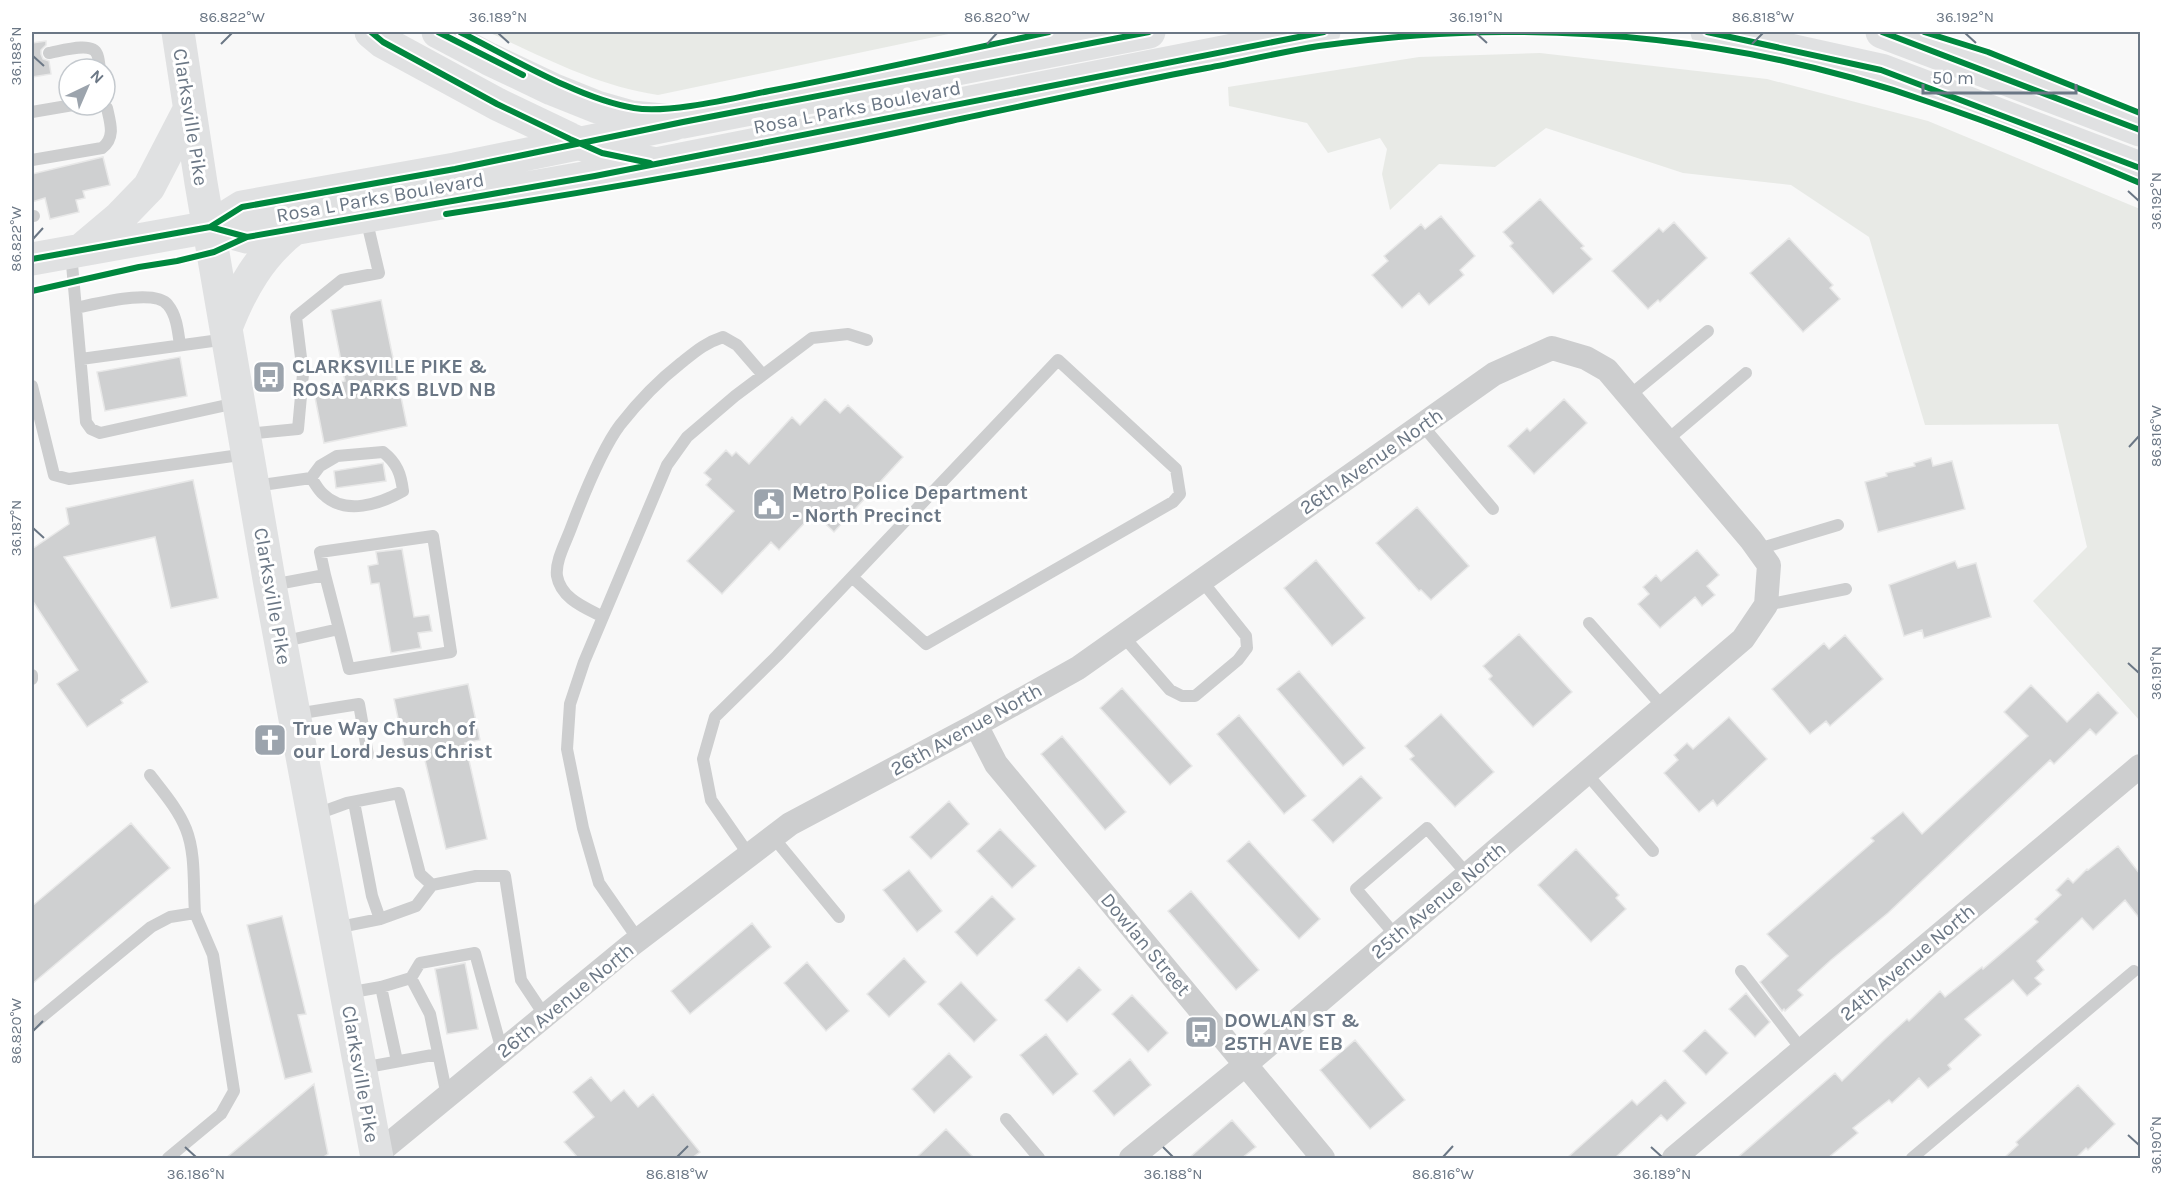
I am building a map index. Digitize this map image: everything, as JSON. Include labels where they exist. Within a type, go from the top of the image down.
[{"type":"main road","name":"Clarksville Pike","points":[[178,32],[189,110],[255,486],[270,585],[375,1157]]},
{"type":"main road","points":[[371,32],[383,42],[486,98],[581,145],[602,153],[656,164]]},
{"type":"main road","points":[[438,32],[531,79],[597,106],[632,117],[683,122]]},
{"type":"main road","name":"Rosa L Parks Boulevard","points":[[210,227],[242,207],[581,145],[683,122],[1149,32]]},
{"type":"main road","name":"Rosa L Parks Boulevard","points":[[210,227],[247,237],[365,217],[656,164],[1324,32]]},
{"type":"main road","points":[[1707,32],[1881,70],[2140,168]]},
{"type":"main road","points":[[1882,32],[2140,130]]},
{"type":"main road","points":[[75,251],[102,234],[141,197],[156,175],[189,110]]},
{"type":"main road","points":[[32,259],[210,227]]},
{"type":"main road","points":[[227,334],[239,295],[267,253],[294,229]]},
{"type":"street","name":"26th Avenue North","points":[[375,1157],[638,939],[790,824],[976,725],[1077,668],[1494,374],[1552,348],[1586,358],[1607,370],[1758,549],[1769,566],[1766,605]]},
{"type":"street","name":"25th Avenue North","points":[[1138,1156],[1743,639],[1766,605]]},
{"type":"street","name":"Dowlan Street","points":[[976,725],[996,764],[1323,1158]]},
{"type":"street","name":"24th Avenue North","points":[[1674,1158],[2140,766]]},
{"type":"lane","points":[[50,53],[86,47],[93,48],[98,57]]},
{"type":"lane","points":[[32,112],[57,108]]},
{"type":"lane","points":[[32,160],[102,147],[107,144],[112,133],[109,117]]},
{"type":"lane","points":[[32,386],[54,475],[69,479],[246,444],[298,429],[303,374],[296,317],[342,280],[379,273],[365,217]]},
{"type":"lane","points":[[75,251],[76,308],[86,422],[91,429],[100,433],[239,402]]},
{"type":"lane","points":[[76,308],[142,296],[155,297],[167,302],[175,316],[180,345]]},
{"type":"lane","points":[[1629,396],[1708,331]]},
{"type":"lane","points":[[81,359],[180,345],[227,334]]},
{"type":"lane","points":[[638,939],[599,883],[583,828],[567,749],[570,704],[603,617],[667,465],[687,437],[812,338],[848,334],[867,340]]},
{"type":"lane","points":[[603,617],[575,603],[563,589],[557,577],[558,564],[577,513],[619,427],[642,398],[667,374],[707,342],[723,337],[737,345],[763,375]]},
{"type":"lane","points":[[749,855],[711,800],[703,759],[715,717],[777,656],[1058,360],[1176,470],[1180,494],[1173,502],[926,644],[852,577]]},
{"type":"lane","points":[[1667,440],[1746,373]]},
{"type":"lane","points":[[1422,425],[1493,509]]},
{"type":"lane","points":[[255,486],[311,478],[320,466],[337,456],[383,452],[393,460],[401,475],[403,491],[387,500],[357,506],[337,504],[323,494],[311,478]]},
{"type":"lane","points":[[1758,549],[1838,525]]},
{"type":"lane","points":[[434,536],[451,652],[349,669],[325,575],[320,552],[434,536]]},
{"type":"lane","points":[[270,585],[325,575]]},
{"type":"lane","points":[[1123,636],[1170,690],[1182,696],[1195,696],[1238,660],[1247,648],[1246,636],[1202,580]]},
{"type":"lane","points":[[1766,605],[1846,589]]},
{"type":"lane","points":[[1589,622],[1663,707]]},
{"type":"lane","points":[[281,642],[339,629]]},
{"type":"lane","points":[[294,714],[358,704],[368,755]]},
{"type":"lane","points":[[1586,773],[1653,851]]},
{"type":"lane","points":[[150,775],[177,812],[187,831],[191,850],[195,913],[213,955],[234,1091],[221,1114],[168,1158]]},
{"type":"lane","points":[[313,815],[354,802],[399,794],[420,874],[432,885]]},
{"type":"lane","points":[[354,802],[372,896],[380,919]]},
{"type":"lane","points":[[1396,936],[1356,889],[1427,828],[1467,874]]},
{"type":"lane","points":[[773,837],[839,917]]},
{"type":"lane","points":[[334,929],[380,919],[416,906],[432,885],[476,876],[505,876],[521,980],[544,1016]]},
{"type":"lane","points":[[32,1025],[151,927],[170,917],[195,913]]},
{"type":"lane","points":[[346,994],[411,978],[420,963],[475,953],[502,1052]]},
{"type":"lane","points":[[1741,971],[1802,1050]]},
{"type":"lane","points":[[1912,1158],[2134,971]]},
{"type":"lane","points":[[411,978],[430,1014],[447,1096]]},
{"type":"lane","points":[[381,987],[397,1061]]},
{"type":"lane","points":[[360,1069],[438,1054]]},
{"type":"lane","points":[[1006,1119],[1039,1158]]},
{"type":"shaded area","points":[[488,32],[958,32],[658,95],[635,91],[592,78]]},
{"type":"shaded area","points":[[1540,53],[1767,79],[1928,121],[2140,209],[2140,721],[2033,601],[2087,547],[2058,424],[1925,425],[1869,237],[1791,185],[1683,173],[1546,128],[1495,167],[1439,164],[1390,210],[1382,174],[1387,149],[1380,138],[1328,153],[1307,123],[1229,106],[1228,87],[1419,57]]},
{"type":"building","points":[[46,41],[41,54],[43,59],[49,61],[51,74],[32,77],[32,43]]},
{"type":"building","points":[[103,157],[110,185],[83,191],[85,198],[76,200],[79,212],[50,219],[45,198],[32,202],[32,174]]},
{"type":"building","points":[[1540,199],[1584,246],[1581,248],[1592,259],[1553,294],[1510,246],[1513,243],[1503,232]]},
{"type":"building","points":[[1441,216],[1475,256],[1460,270],[1464,275],[1429,305],[1419,293],[1402,308],[1372,275],[1388,261],[1384,256],[1421,224],[1425,229]]},
{"type":"building","points":[[1674,222],[1707,258],[1660,302],[1658,300],[1648,309],[1612,271],[1659,228],[1663,232]]},
{"type":"building","points":[[1789,238],[1833,285],[1830,288],[1840,299],[1803,332],[1750,273]]},
{"type":"building","points":[[381,300],[407,426],[324,443],[313,387],[345,381],[331,310]]},
{"type":"building","points":[[180,357],[187,396],[105,411],[97,372]]},
{"type":"building","points":[[825,399],[840,413],[848,405],[903,457],[834,532],[814,513],[779,550],[771,542],[722,594],[687,561],[734,511],[706,485],[711,479],[704,473],[726,450],[732,456],[736,452],[749,464],[792,417],[800,425]]},
{"type":"building","points":[[1564,399],[1587,423],[1534,474],[1508,446],[1527,428],[1530,431]]},
{"type":"building","points":[[1931,458],[1933,466],[1952,461],[1965,509],[1878,532],[1865,482],[1887,476],[1886,473],[1915,466],[1914,463]]},
{"type":"building","points":[[383,463],[386,481],[336,488],[334,471]]},
{"type":"building","points":[[193,480],[218,598],[171,608],[155,537],[64,557],[148,682],[121,700],[123,703],[87,727],[57,684],[78,670],[32,600],[32,549],[69,524],[66,508]]},
{"type":"building","points":[[1417,507],[1469,566],[1431,600],[1421,590],[1419,591],[1376,543]]},
{"type":"building","points":[[402,549],[414,617],[429,615],[432,631],[418,633],[421,648],[391,653],[379,583],[371,584],[368,566],[378,564],[376,552]]},
{"type":"building","points":[[1697,550],[1719,575],[1707,586],[1715,595],[1702,606],[1695,597],[1660,628],[1638,604],[1649,594],[1643,587],[1656,575],[1661,581]]},
{"type":"building","points":[[1316,560],[1365,618],[1332,646],[1284,588]]},
{"type":"building","points":[[1955,561],[1958,568],[1976,563],[1991,617],[1924,638],[1922,630],[1904,636],[1889,585]]},
{"type":"building","points":[[1519,634],[1572,692],[1533,727],[1489,679],[1492,676],[1483,666]]},
{"type":"building","points":[[1845,635],[1883,679],[1830,726],[1826,721],[1810,734],[1772,689],[1824,643],[1829,649]]},
{"type":"building","points":[[1299,671],[1365,748],[1343,766],[1277,689]]},
{"type":"building","points":[[468,684],[480,740],[465,743],[487,839],[446,849],[423,752],[406,756],[394,699]]},
{"type":"building","points":[[2031,685],[2067,722],[2098,692],[2118,713],[2096,735],[2090,729],[2054,764],[2050,760],[1888,913],[1798,990],[1803,995],[1785,1011],[1784,1009],[1782,1011],[1760,982],[1788,956],[1767,934],[1874,841],[1871,838],[1903,812],[1922,834],[2028,736],[2004,712]]},
{"type":"building","points":[[1122,688],[1192,766],[1170,785],[1100,708]]},
{"type":"building","points":[[1441,714],[1494,772],[1455,807],[1410,759],[1414,756],[1405,746]]},
{"type":"building","points":[[1239,715],[1306,796],[1284,814],[1217,734]]},
{"type":"building","points":[[1729,717],[1767,759],[1717,806],[1713,800],[1699,812],[1664,773],[1678,760],[1674,755],[1687,743],[1693,749]]},
{"type":"building","points":[[1062,736],[1126,812],[1105,830],[1041,754]]},
{"type":"building","points":[[1361,776],[1382,798],[1333,843],[1312,820]]},
{"type":"building","points":[[949,801],[969,824],[931,859],[910,837]]},
{"type":"building","points":[[131,823],[170,868],[32,984],[32,906]]},
{"type":"building","points":[[1000,829],[1036,866],[1012,888],[977,851]]},
{"type":"building","points":[[1249,841],[1320,919],[1299,939],[1227,861]]},
{"type":"building","points":[[2118,846],[2140,874],[2140,919],[2125,900],[2093,930],[2082,918],[2037,961],[2044,970],[2035,978],[2041,984],[2027,996],[2013,980],[1965,1019],[1981,1035],[1948,1065],[1951,1069],[1928,1088],[1919,1078],[1892,1103],[1889,1100],[1853,1128],[1858,1133],[1828,1158],[1737,1158],[1835,1073],[1842,1081],[1885,1039],[1907,1019],[1909,1021],[1940,991],[1945,997],[1982,967],[1983,969],[2038,922],[2035,919],[2061,895],[2056,890],[2068,878],[2073,883],[2087,869]]},
{"type":"building","points":[[1576,849],[1619,895],[1616,898],[1626,909],[1591,942],[1538,885]]},
{"type":"building","points":[[909,870],[942,911],[917,932],[883,890]]},
{"type":"building","points":[[1191,891],[1259,970],[1236,990],[1168,911]]},
{"type":"building","points":[[992,896],[1015,919],[977,956],[955,932]]},
{"type":"building","points":[[282,916],[306,1014],[298,1015],[312,1072],[285,1079],[247,925]]},
{"type":"building","points":[[752,923],[771,947],[690,1014],[671,991]]},
{"type":"building","points":[[904,958],[926,982],[889,1017],[867,994]]},
{"type":"building","points":[[807,962],[849,1011],[826,1031],[784,983]]},
{"type":"building","points":[[465,963],[478,1029],[447,1034],[435,969]]},
{"type":"building","points":[[1079,967],[1101,990],[1067,1022],[1045,1000]]},
{"type":"building","points":[[961,982],[997,1020],[974,1042],[938,1004]]},
{"type":"building","points":[[1746,993],[1770,1022],[1755,1037],[1729,1009]]},
{"type":"building","points":[[1132,995],[1168,1033],[1148,1052],[1112,1014]]},
{"type":"building","points":[[1705,1030],[1728,1053],[1706,1075],[1683,1051]]},
{"type":"building","points":[[1046,1034],[1078,1074],[1053,1095],[1020,1055]]},
{"type":"building","points":[[1355,1040],[1405,1100],[1370,1129],[1320,1070]]},
{"type":"building","points":[[949,1053],[972,1077],[934,1113],[912,1089]]},
{"type":"building","points":[[1130,1059],[1151,1085],[1114,1116],[1093,1091]]},
{"type":"building","points":[[591,1077],[611,1101],[624,1090],[638,1107],[653,1094],[700,1152],[692,1158],[578,1158],[564,1142],[594,1117],[573,1092]]},
{"type":"building","points":[[1665,1080],[1686,1103],[1667,1121],[1661,1115],[1615,1158],[1567,1158],[1632,1100],[1637,1105]]},
{"type":"building","points":[[314,1084],[328,1154],[322,1158],[226,1158]]},
{"type":"building","points":[[2078,1085],[2115,1124],[2088,1150],[2086,1148],[2076,1158],[2004,1158],[2018,1145],[2016,1142]]},
{"type":"building","points":[[1232,1120],[1256,1147],[1242,1158],[1189,1158]]},
{"type":"building","points":[[946,1129],[974,1158],[916,1158]]},
{"type":"cycle path","points":[[371,32],[383,42],[497,104],[570,139],[602,153],[650,163]]},
{"type":"cycle path","points":[[438,32],[523,75]]},
{"type":"cycle path","points":[[460,32],[568,87],[613,103],[648,109],[665,109],[720,101],[1049,32]]},
{"type":"cycle path","points":[[210,227],[242,207],[455,169],[683,122],[1149,32]]},
{"type":"cycle path","points":[[32,259],[210,227],[247,237],[595,176],[1324,32]]},
{"type":"cycle path","points":[[446,214],[762,160],[1305,48],[1393,37],[1493,32],[1570,33],[1675,42],[1778,60],[1829,72],[1929,102],[2062,151],[2140,183]]},
{"type":"cycle path","points":[[1707,32],[1881,70],[2140,168]]},
{"type":"cycle path","points":[[1882,32],[2140,130]]},
{"type":"cycle path","points":[[1924,32],[1988,52],[2140,113]]},
{"type":"cycle path","points":[[32,291],[214,252],[247,237]]},
{"type":"place","name":"CLARKSVILLE PIKE & ROSA PARKS BLVD NB","points":[[269,377]]},
{"type":"place","name":"Metro Police Department - North Precinct","points":[[769,504]]},
{"type":"place","name":"True Way Church of our Lord Jesus Christ","points":[[270,740]]},
{"type":"place","name":"DOWLAN ST & 25TH AVE EB","points":[[1201,1032]]}]
